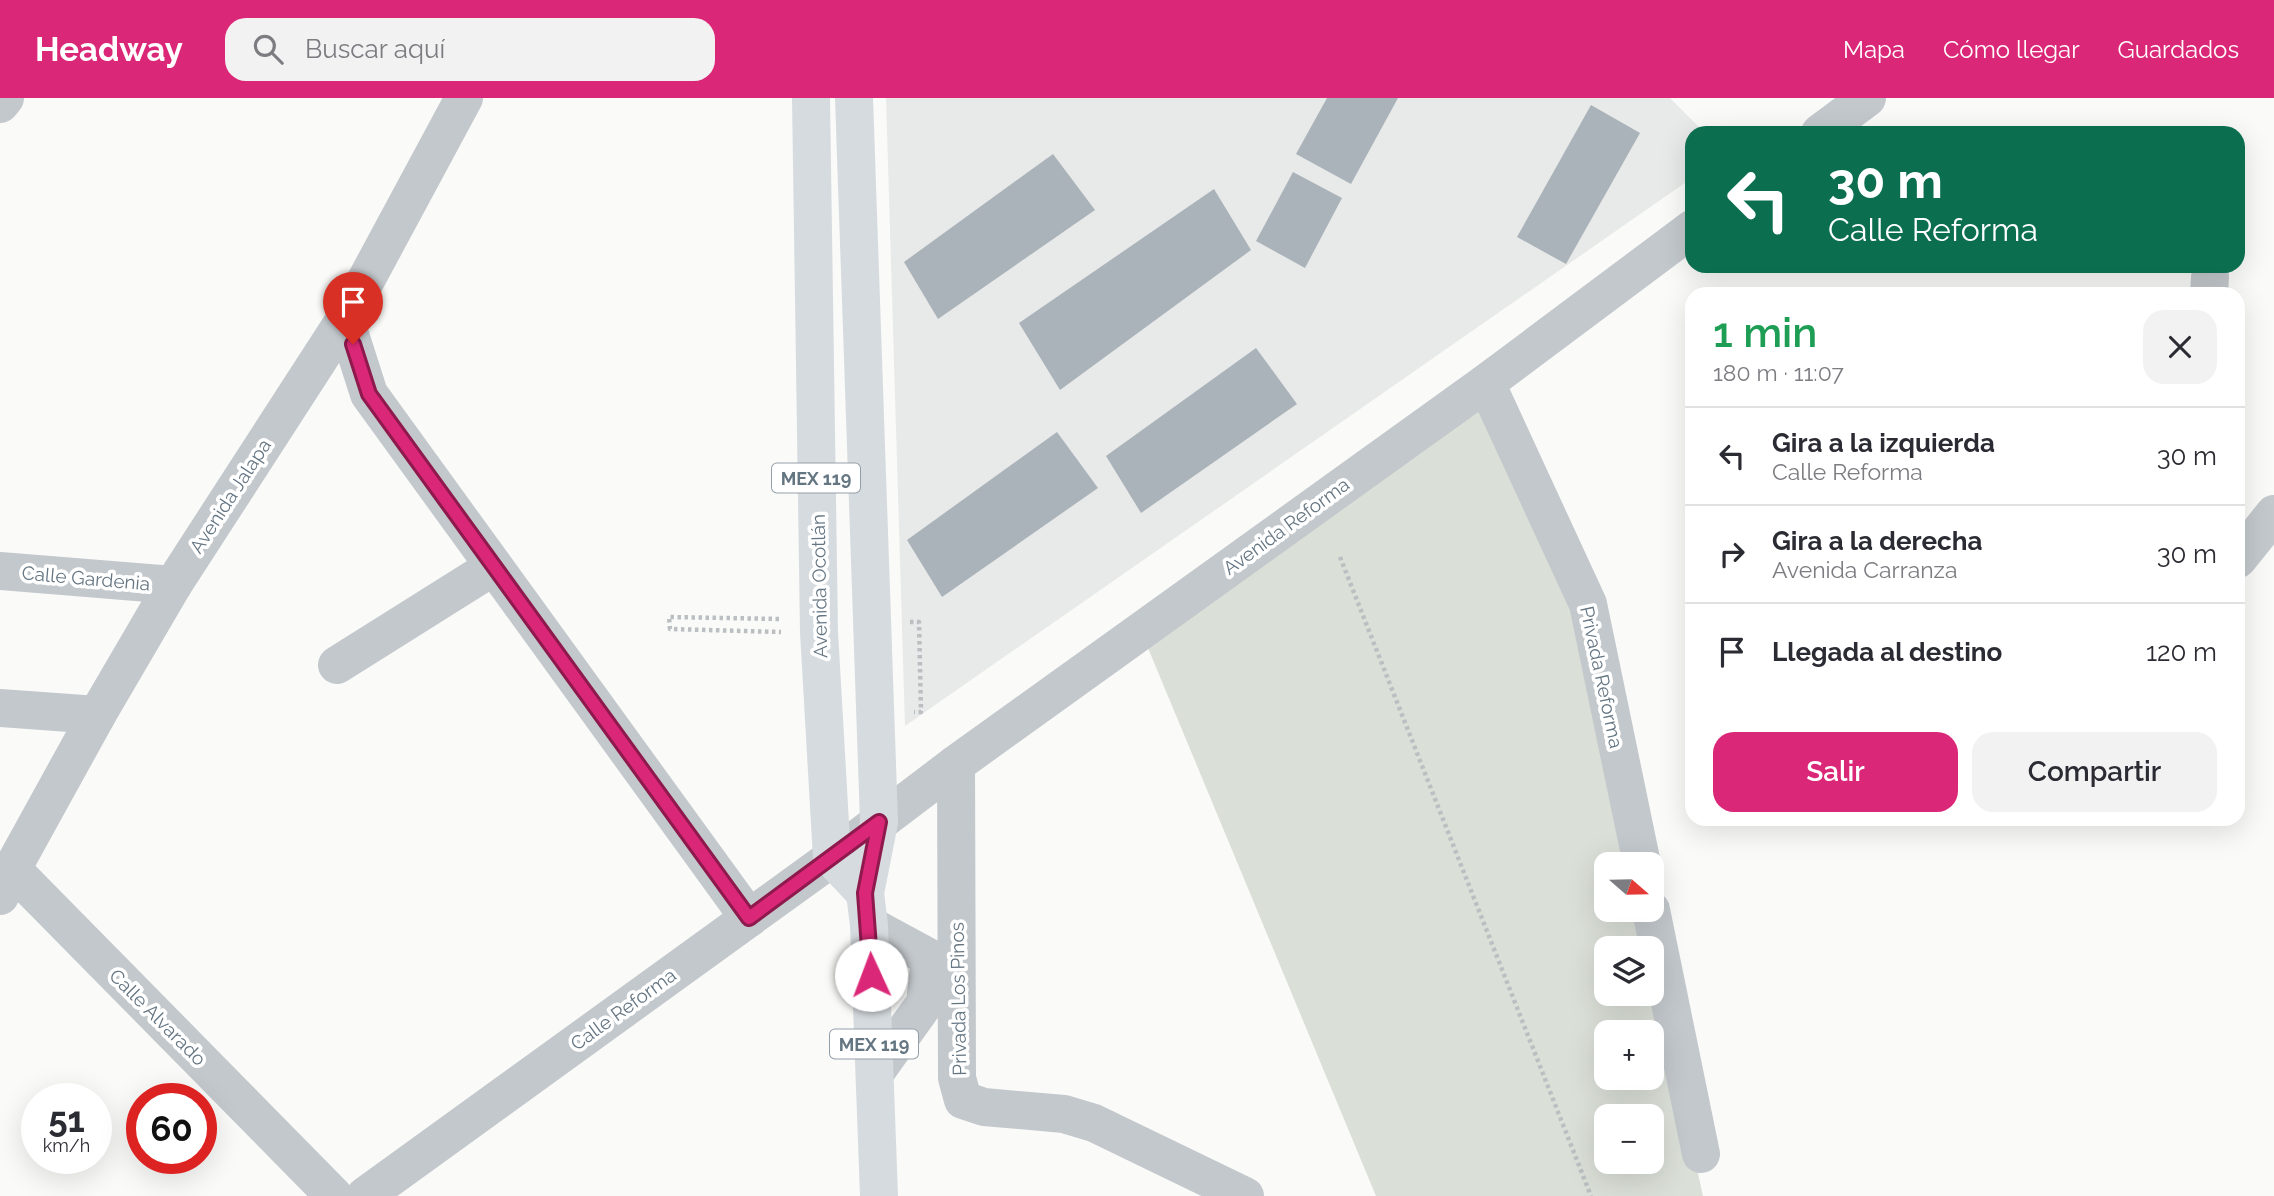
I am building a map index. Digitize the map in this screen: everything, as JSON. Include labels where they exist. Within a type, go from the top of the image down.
[{"type":"main road","name":"Avenida Ocotlán","points":[[811,98],[819,632],[832,858]]},
{"type":"main road","name":"MEX 119","points":[[854,98],[879,822],[867,909],[879,1196]]},
{"type":"main road","points":[[832,858],[867,909]]},
{"type":"street","points":[[0,104],[5,98]]},
{"type":"street","name":"Avenida Jalapa","points":[[6,882],[97,715],[173,585],[345,319],[464,98]]},
{"type":"street","points":[[1829,126],[1867,98]]},
{"type":"street","name":"Avenida Reforma","points":[[879,822],[1486,383],[1685,234]]},
{"type":"street","points":[[345,319],[369,394],[749,918]]},
{"type":"street","name":"Privada Reforma","points":[[1486,383],[1588,604],[1640,852]]},
{"type":"street","points":[[2245,550],[2274,514]]},
{"type":"street","points":[[337,665],[493,567]]},
{"type":"street","name":"Calle Gardenia","points":[[0,571],[173,585]]},
{"type":"street","points":[[0,708],[97,715]]},
{"type":"street","name":"Privada Los Pinos","points":[[956,764],[957,1077],[963,1100],[984,1107],[1064,1114],[1094,1123],[1245,1196]]},
{"type":"street","name":"Calle Reforma","points":[[365,1196],[879,822]]},
{"type":"street","name":"Calle Alvarado","points":[[6,882],[334,1196]]},
{"type":"street","points":[[867,909],[930,958],[925,1003],[875,1073]]},
{"type":"street","points":[[1653,922],[1701,1154]]},
{"type":"path","points":[[1340,557],[1591,1196]]},
{"type":"path","points":[[726,618],[669,617],[670,629],[762,631]]},
{"type":"path","points":[[919,622],[921,712]]},
{"type":"shaded area","points":[[886,98],[1670,98],[1698,126],[1685,126],[1685,183],[905,726]]},
{"type":"shaded area","points":[[1483,406],[1570,601],[1626,852],[1594,852],[1594,922],[1642,922],[1644,936],[1594,936],[1594,1006],[1660,1006],[1663,1020],[1594,1020],[1594,1090],[1664,1090],[1664,1022],[1703,1196],[1376,1196],[1148,648]]},
{"type":"building","points":[[1327,98],[1398,98],[1351,184],[1296,154]]},
{"type":"building","points":[[1591,105],[1640,133],[1566,264],[1517,237]]},
{"type":"building","points":[[1053,154],[1095,210],[938,319],[904,262]]},
{"type":"building","points":[[1293,172],[1342,198],[1305,268],[1256,241]]},
{"type":"building","points":[[1214,189],[1251,250],[1060,390],[1019,323]]},
{"type":"building","points":[[1256,348],[1297,404],[1141,513],[1106,456]]},
{"type":"building","points":[[1057,432],[1098,488],[942,597],[907,540]]},
{"type":"route","points":[[353,344],[369,394],[749,918],[879,822],[865,893],[871,975]]}]
